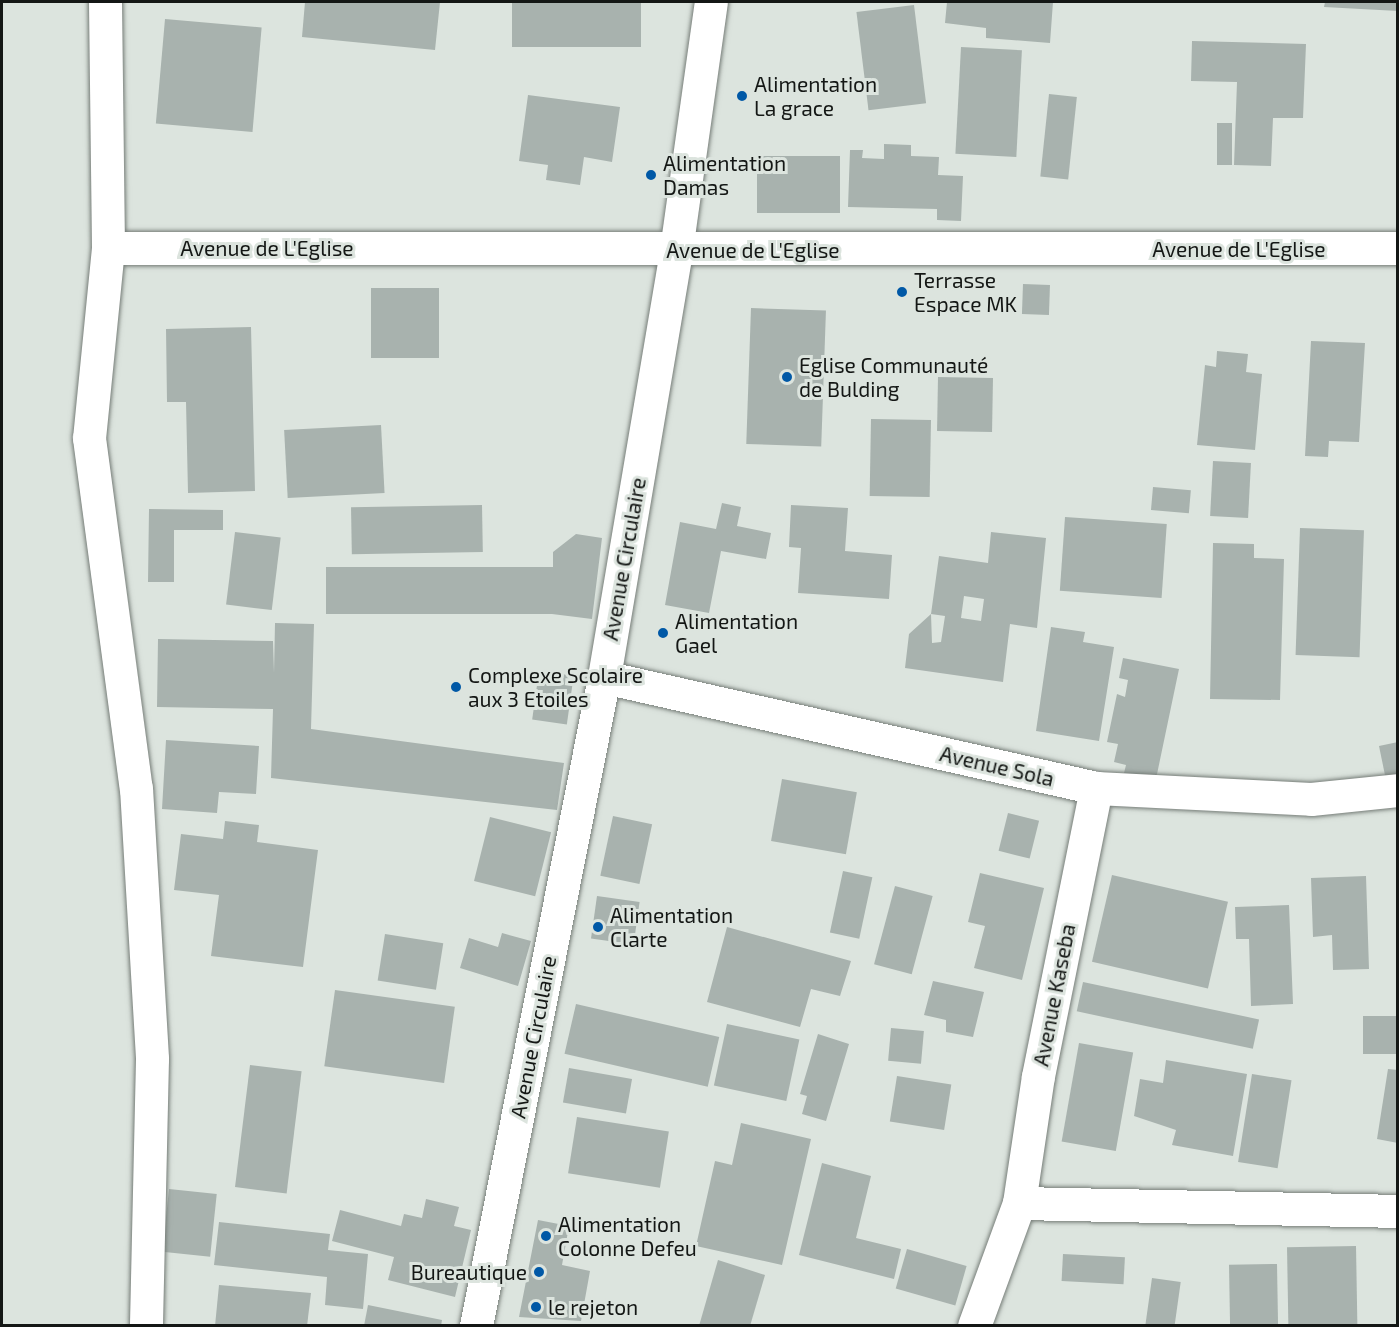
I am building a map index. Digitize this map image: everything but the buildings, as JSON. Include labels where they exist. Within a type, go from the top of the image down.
[{"type":"street","points":[[105,2],[108,248],[89,438],[136,789],[152,1059],[146,1326]]},
{"type":"street","name":"Avenue Circulaire","points":[[476,1326],[604,677],[676,250],[711,2]]},
{"type":"street","name":"Avenue de L'Eglise","points":[[108,248],[676,250],[1398,248]]},
{"type":"street","name":"Avenue Sola","points":[[604,677],[1096,788],[1311,799],[1398,790]]},
{"type":"street","name":"Avenue Kaseba","points":[[974,1326],[1019,1203],[1038,1076],[1096,788]]},
{"type":"street","points":[[1019,1203],[1398,1211]]},
{"type":"place","name":"Alimentation La grace","points":[[742,96]]},
{"type":"place","name":"Alimentation Damas","points":[[651,175]]},
{"type":"place","name":"Terrasse Espace MK","points":[[902,292]]},
{"type":"place","name":"Eglise Communauté de Bulding","points":[[787,377]]},
{"type":"place","name":"Alimentation Gael","points":[[663,633]]},
{"type":"place","name":"Complexe Scolaire aux 3 Etoiles","points":[[456,687]]},
{"type":"place","name":"Alimentation Clarte","points":[[598,927]]},
{"type":"place","name":"Alimentation Colonne Defeu","points":[[546,1236]]},
{"type":"place","name":"Bureautique","points":[[539,1272]]},
{"type":"place","name":"le rejeton","points":[[536,1307]]}]
